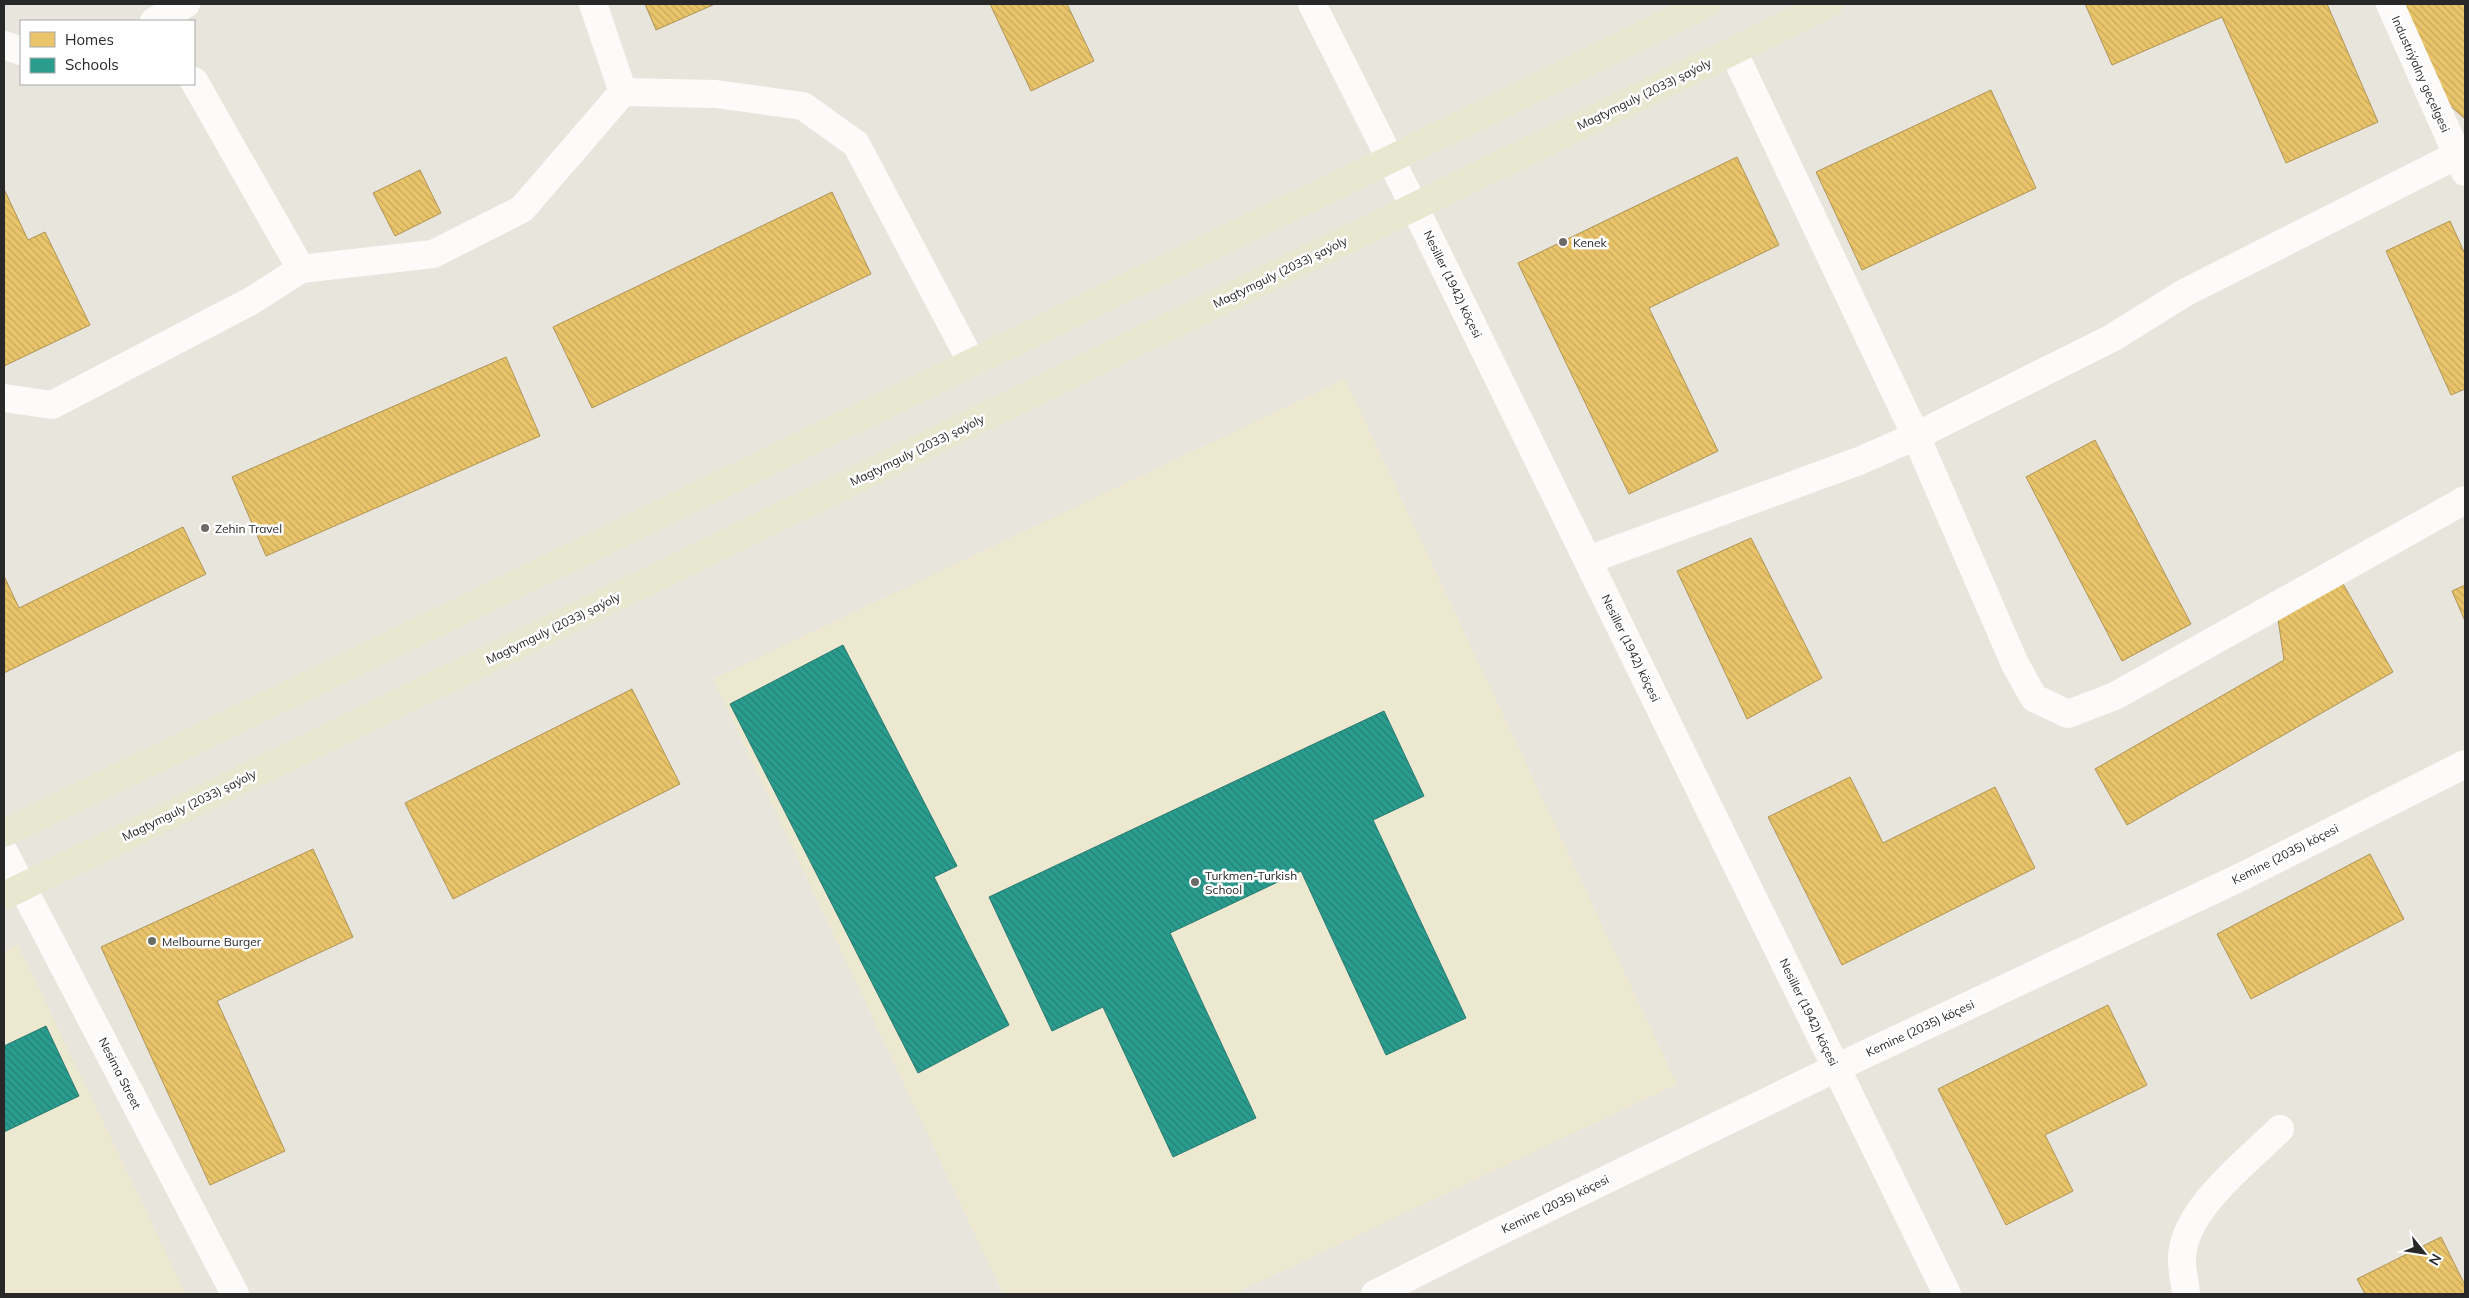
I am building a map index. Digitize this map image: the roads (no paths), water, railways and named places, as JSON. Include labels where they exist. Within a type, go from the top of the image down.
[{"type":"main road","points":[[4,834],[1706,4]]},
{"type":"main road","name":"Magtymguly (2033) şaýoly","points":[[13,891],[1829,4]]},
{"type":"street","points":[[160,20],[186,4]]},
{"type":"street","points":[[593,4],[623,92]]},
{"type":"street","name":"Nesiller (1942) köçesi","points":[[1312,4],[1391,159],[1947,1294]]},
{"type":"street","name":"Industriýalny geçelgesi","points":[[2390,4],[2463,159]]},
{"type":"street","points":[[4,45],[20,51]]},
{"type":"street","points":[[1733,51],[1916,436],[2015,664],[2034,698],[2068,714],[2115,696],[2465,500]]},
{"type":"street","points":[[195,83],[301,268]]},
{"type":"street","points":[[4,398],[52,404],[252,301],[301,268],[433,254],[522,209],[623,92]]},
{"type":"street","points":[[623,92],[716,94],[803,106],[856,144],[972,363]]},
{"type":"street","points":[[1588,560],[1859,461],[1916,436],[2112,338],[2186,292],[2463,159]]},
{"type":"street","name":"Kemine (2035) köçesi","points":[[1375,1294],[1836,1068],[2241,877],[2465,764]]},
{"type":"street","name":"Nesima Street","points":[[4,852],[13,891],[235,1294]]},
{"type":"street","points":[[2186,1294],[2182,1255],[2191,1226],[2211,1197],[2280,1129]]},
{"type":"place","name":"Kenek","points":[[1563,242]]},
{"type":"place","name":"Zehin Travel","points":[[205,528]]},
{"type":"place","name":"Turkmen-Turkish School","points":[[1195,882]]},
{"type":"place","name":"Melbourne Burger","points":[[152,941]]}]
